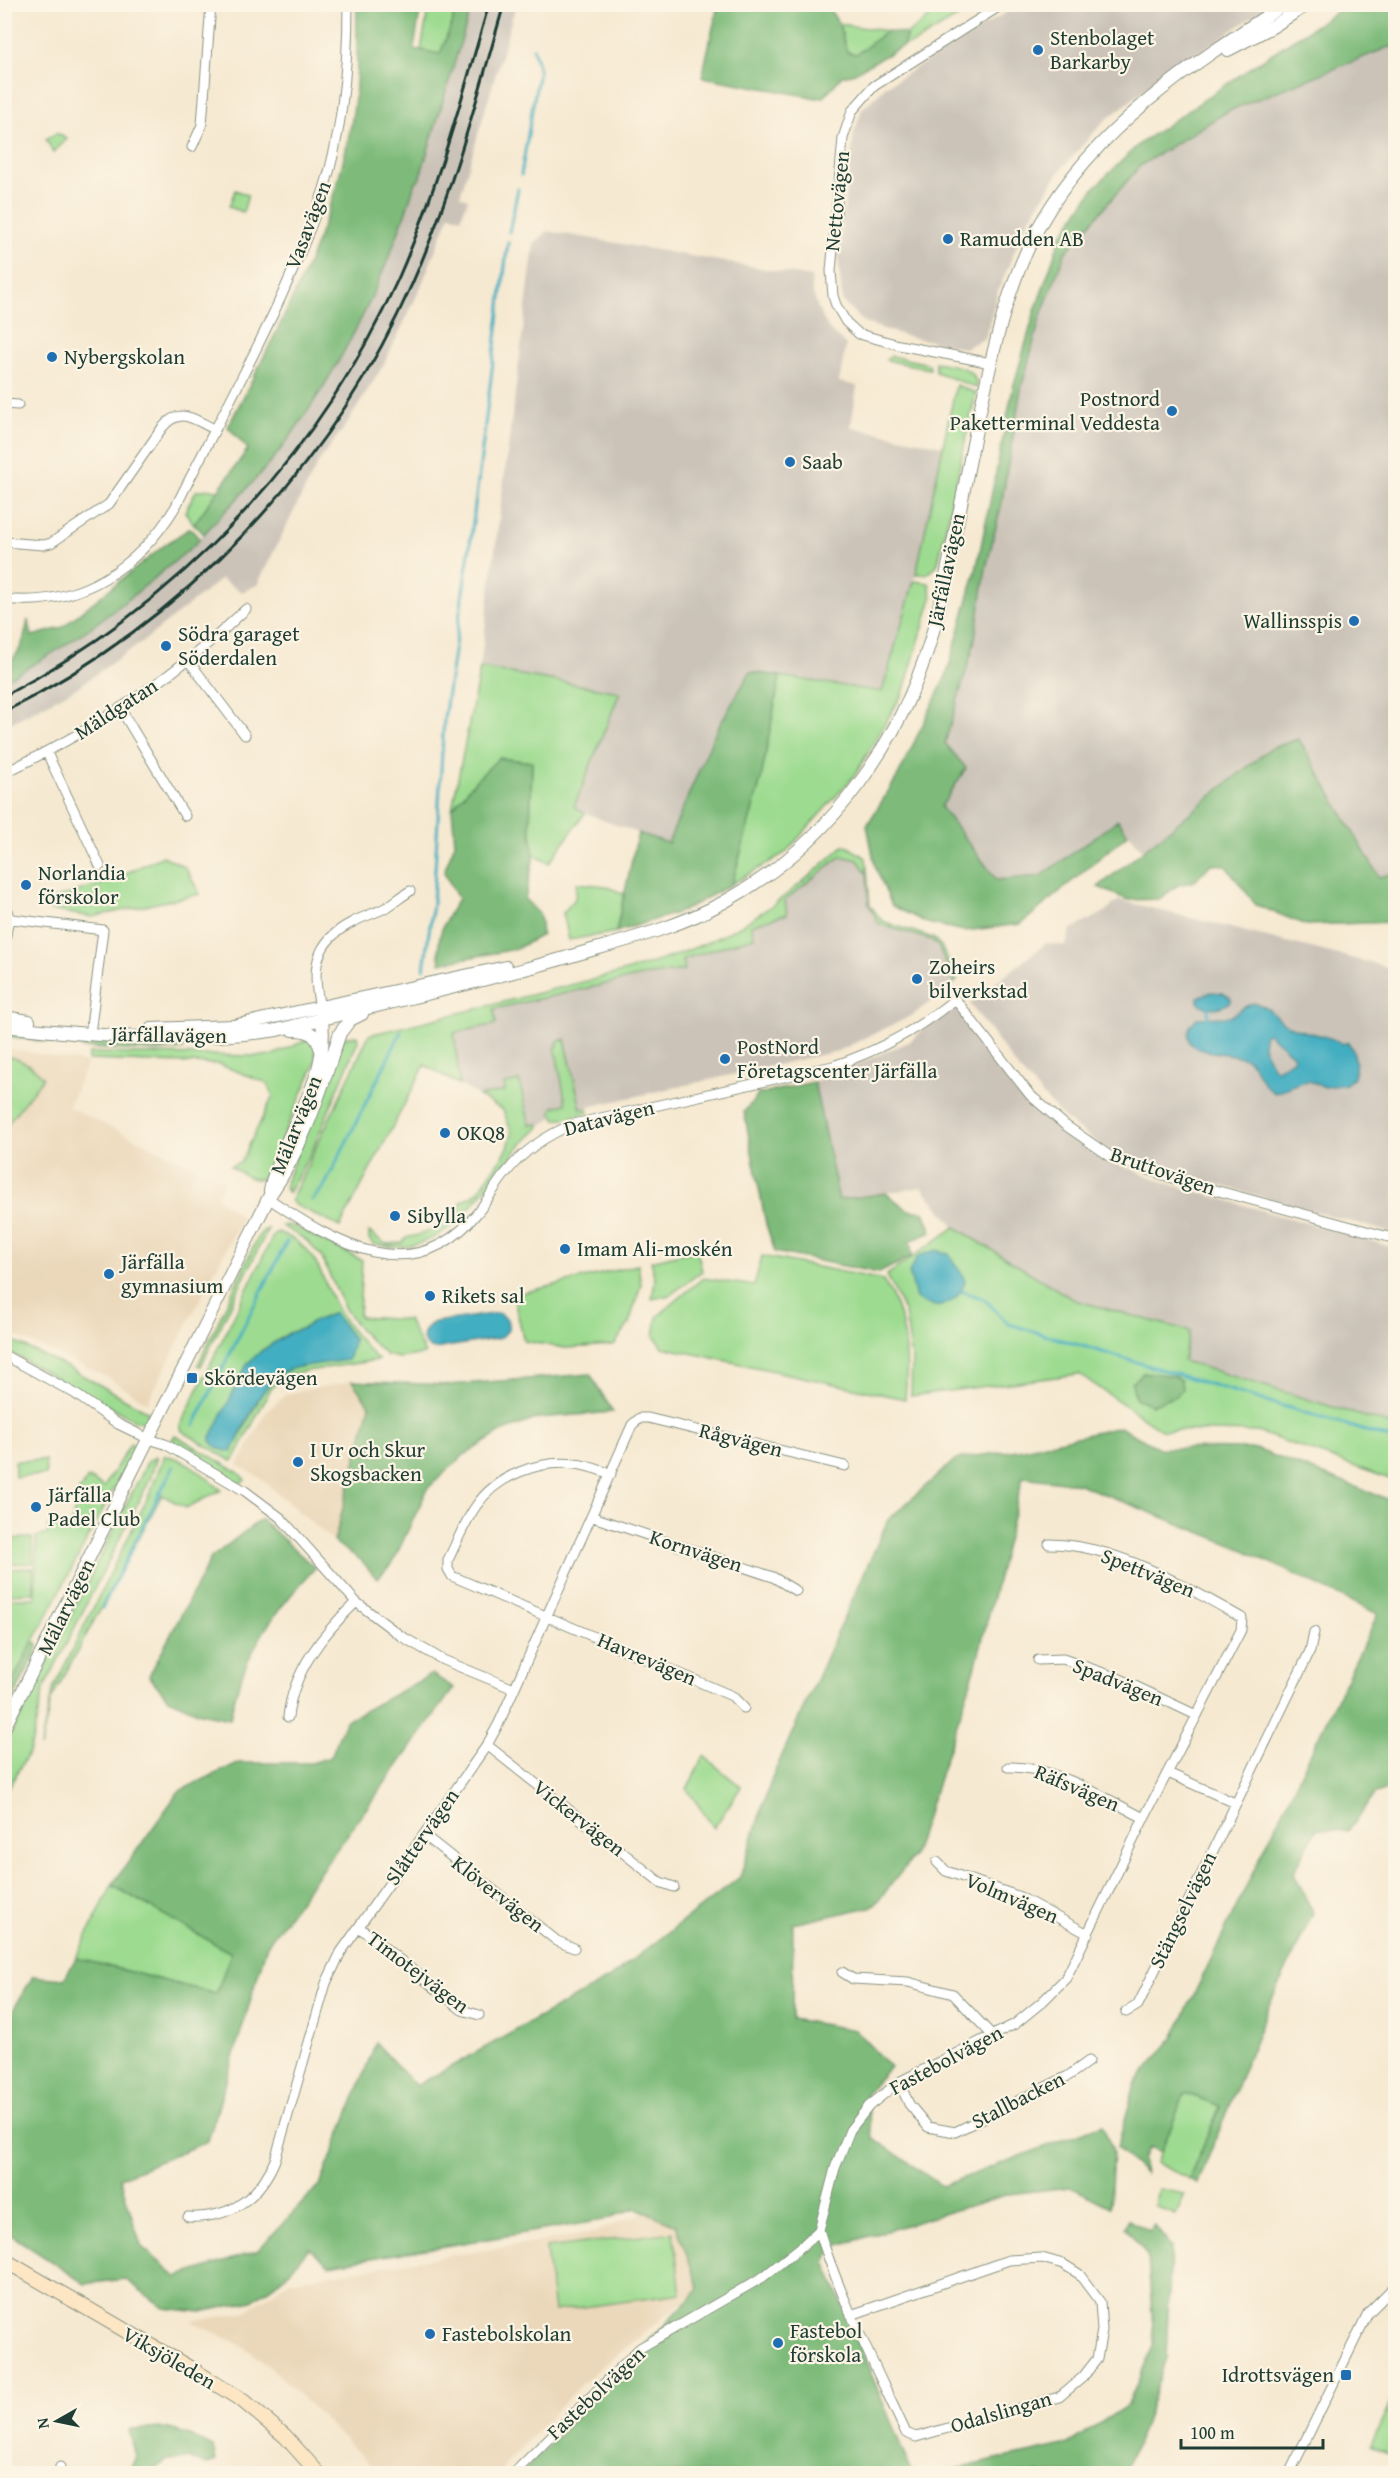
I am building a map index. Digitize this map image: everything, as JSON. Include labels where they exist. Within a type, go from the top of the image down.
[{"type":"main road","name":"Viksjöleden","points":[[4,2260],[243,2401],[285,2436],[320,2474]]},
{"type":"street","points":[[192,147],[202,125],[211,4]]},
{"type":"street","name":"Vasavägen","points":[[4,599],[32,601],[51,599],[83,589],[124,568],[160,532],[176,506],[284,288],[324,188],[336,139],[345,81],[348,4]]},
{"type":"street","name":"Nettovägen","points":[[991,363],[898,345],[859,334],[846,322],[832,296],[831,271],[843,138],[852,111],[866,93],[879,82],[1003,4]]},
{"type":"street","name":"Järfällavägen","points":[[4,1017],[91,1030],[141,1029],[233,1026],[380,1006],[504,976],[676,925],[725,902],[773,871],[816,835],[862,782],[897,723],[920,670],[936,622],[991,363],[1005,308],[1018,271],[1040,225],[1071,178],[1126,118],[1148,99],[1285,4]]},
{"type":"street","name":"Järfällavägen","points":[[1192,69],[1272,27],[1308,4]]},
{"type":"street","points":[[4,404],[18,405]]},
{"type":"street","points":[[4,542],[43,545],[51,543],[109,504],[162,428],[177,416],[187,416],[214,429]]},
{"type":"street","name":"Mäldgatan","points":[[4,773],[47,753],[120,708],[188,660],[246,609]]},
{"type":"street","points":[[188,660],[245,735]]},
{"type":"street","points":[[120,708],[185,816]]},
{"type":"street","points":[[47,753],[100,866]]},
{"type":"street","points":[[325,1059],[332,1034],[318,981],[318,954],[334,933],[387,907],[410,891]]},
{"type":"street","points":[[4,897],[7,918],[4,946]]},
{"type":"street","points":[[7,918],[103,930],[91,1030]]},
{"type":"street","name":"Järfällavägen","points":[[4,1026],[189,1037],[239,1036],[277,1030],[326,1013],[502,968],[569,957]]},
{"type":"street","name":"Datavägen","points":[[269,1197],[318,1228],[362,1250],[392,1256],[422,1252],[441,1246],[454,1238],[478,1212],[505,1174],[528,1149],[550,1134],[574,1124],[833,1066],[894,1040],[955,999]]},
{"type":"street","name":"Bruttovägen","points":[[955,999],[1030,1095],[1065,1125],[1111,1157],[1178,1180],[1395,1239]]},
{"type":"street","name":"Järfällavägen","points":[[325,1059],[350,1020],[380,1006]]},
{"type":"street","name":"Mälarvägen","points":[[4,1728],[269,1197],[285,1174],[299,1146],[325,1059],[319,1042],[310,1031],[277,1030]]},
{"type":"street","points":[[4,1355],[74,1393],[118,1424],[165,1444],[208,1467],[245,1491],[282,1518],[356,1602],[401,1636],[425,1651],[514,1689]]},
{"type":"street","name":"Rågvägen","points":[[638,1420],[648,1418],[845,1466]]},
{"type":"street","name":"Slåttervägen","points":[[188,2217],[206,2218],[237,2206],[251,2196],[268,2176],[275,2160],[326,1983],[341,1952],[487,1745],[593,1517],[632,1425],[638,1420]]},
{"type":"street","name":"Havrevägen","points":[[611,1474],[575,1464],[555,1464],[521,1471],[509,1476],[476,1505],[448,1560],[448,1569],[452,1576],[529,1611],[547,1616],[732,1696],[744,1708]]},
{"type":"street","name":"Kornvägen","points":[[593,1517],[773,1577],[796,1591]]},
{"type":"street","name":"Spettvägen","points":[[1048,1544],[1074,1544],[1140,1566],[1207,1598],[1242,1618]]},
{"type":"street","points":[[288,1717],[290,1701],[302,1668],[326,1632],[356,1602]]},
{"type":"street","name":"Fastebolvägen","points":[[513,2474],[639,2348],[763,2277],[819,2230],[836,2168],[850,2130],[869,2106],[898,2082],[1015,2024],[1066,1978],[1144,1818],[1241,1630],[1242,1618]]},
{"type":"street","name":"Stängselvägen","points":[[1126,2012],[1138,2005],[1310,1651],[1314,1632]]},
{"type":"street","name":"Spadvägen","points":[[1038,1660],[1063,1659],[1118,1678],[1196,1715]]},
{"type":"street","name":"Vickervägen","points":[[487,1745],[660,1882],[674,1887]]},
{"type":"street","name":"Räfsvägen","points":[[1008,1767],[1028,1767],[1072,1782],[1144,1818]]},
{"type":"street","points":[[1168,1773],[1235,1803]]},
{"type":"street","name":"Klövervägen","points":[[424,1835],[557,1941],[574,1948]]},
{"type":"street","name":"Volmvägen","points":[[937,1862],[946,1871],[1020,1897],[1088,1934]]},
{"type":"street","name":"Timotejvägen","points":[[359,1927],[462,2010],[478,2015]]},
{"type":"street","points":[[842,1972],[853,1979],[908,1982],[953,1994],[991,2034]]},
{"type":"street","name":"Stallbacken","points":[[898,2082],[909,2104],[928,2127],[955,2132],[1068,2076],[1089,2061]]},
{"type":"street","name":"Odalslingan","points":[[819,2230],[832,2270],[851,2314],[906,2433],[916,2437],[1059,2397],[1083,2377],[1097,2359],[1102,2330],[1100,2302],[1079,2274],[1063,2264],[1042,2258],[1009,2260],[851,2314]]},
{"type":"street","points":[[1289,2474],[1368,2313],[1395,2285]]},
{"type":"shaded area","points":[[472,5],[516,5],[460,196],[468,199],[461,218],[450,214],[419,291],[384,364],[346,425],[319,461],[257,585],[242,592],[221,579],[146,639],[76,688],[5,726],[5,680],[78,635],[129,598],[189,549],[249,487],[292,434],[331,374],[367,308],[406,212],[415,183],[419,180]]},
{"type":"shaded area","points":[[1018,5],[1270,5],[1147,88],[1103,122],[1059,172],[1025,226],[998,291],[985,338],[965,348],[906,336],[865,323],[842,301],[838,252],[854,134],[862,109],[885,87]]},
{"type":"shaded area","points":[[1389,47],[1395,48],[1395,873],[1379,877],[1299,739],[1271,748],[1143,851],[1118,820],[1041,876],[997,880],[940,807],[966,768],[945,743],[974,644],[986,568],[1001,506],[1021,389],[1041,315],[1065,253],[1141,165],[1228,111]]},
{"type":"shaded area","points":[[548,231],[811,277],[812,291],[819,311],[830,331],[846,345],[839,382],[857,386],[851,427],[943,446],[916,574],[882,692],[750,673],[714,735],[668,843],[602,820],[574,807],[620,692],[480,668],[534,244]]},
{"type":"shaded area","points":[[841,856],[858,860],[867,874],[869,905],[879,924],[931,940],[938,946],[955,983],[913,1015],[838,1051],[557,1114],[534,1132],[530,1125],[425,1065],[450,1019],[642,976],[684,970],[682,959],[753,937],[751,925],[787,914],[784,900]]},
{"type":"shaded area","points":[[1119,900],[1395,969],[1395,1234],[1110,1152],[1065,1119],[1020,1071],[970,1004],[1046,943],[1066,946],[1070,930],[1103,913]]},
{"type":"shaded area","points":[[955,1002],[1011,1078],[1060,1129],[1101,1158],[1173,1185],[1395,1248],[1395,1426],[1183,1361],[1190,1331],[1074,1300],[955,1227],[922,1187],[839,1200],[814,1082],[909,1042]]},
{"type":"shaded area","name":"Järfälla gymnasium","points":[[4,1048],[87,1063],[68,1107],[225,1181],[217,1197],[242,1218],[147,1403],[107,1377],[5,1331]]},
{"type":"shaded area","name":"I Ur och Skur Skogsbacken","points":[[352,1381],[370,1406],[334,1542],[260,1478],[238,1465],[266,1412],[286,1394]]},
{"type":"shaded area","name":"Fastebolskolan","points":[[646,2212],[676,2224],[699,2289],[581,2384],[498,2473],[379,2473],[277,2373],[244,2347],[191,2321],[243,2313],[290,2281],[593,2233]]},
{"type":"green space","points":[[1349,4],[1395,5],[1395,48],[1389,47],[1228,111],[1141,165],[1065,253],[1041,315],[1021,389],[1001,506],[986,568],[974,644],[945,743],[966,768],[941,807],[997,880],[1041,876],[1118,820],[1128,834],[1021,924],[964,931],[927,923],[892,906],[875,866],[867,825],[898,776],[947,674],[977,566],[1013,388],[1035,311],[1061,236],[1094,188],[1139,144]]},
{"type":"green space","points":[[357,5],[421,5],[414,49],[440,54],[453,21],[452,5],[472,5],[419,180],[415,183],[392,249],[348,345],[292,434],[261,473],[204,534],[194,524],[248,449],[228,427],[305,271],[335,189],[346,148],[356,93]]},
{"type":"green space","points":[[429,5],[452,5],[453,21],[440,54],[421,50]]},
{"type":"green space","points":[[718,5],[827,5],[839,24],[847,52],[857,54],[887,31],[907,34],[903,46],[852,74],[842,76],[824,97],[817,98],[702,77]]},
{"type":"green space","points":[[946,5],[979,5],[914,43],[903,46],[907,34]]},
{"type":"green space","points":[[839,24],[887,31],[857,54],[847,52]]},
{"type":"green space","points":[[57,133],[67,139],[53,153],[46,139]]},
{"type":"green space","points":[[235,190],[248,195],[243,212],[229,207]]},
{"type":"green space","points":[[891,356],[929,364],[930,369],[886,360]]},
{"type":"green space","points":[[935,362],[968,370],[976,380],[977,388],[936,372]]},
{"type":"green space","points":[[956,385],[976,393],[938,563],[929,573],[916,574]]},
{"type":"green space","points":[[219,490],[194,524],[185,512],[196,491]]},
{"type":"green space","points":[[190,528],[200,539],[151,581],[81,635],[5,680],[5,665],[19,651],[28,620],[32,636],[61,628],[166,544]]},
{"type":"green space","points":[[914,581],[929,583],[932,598],[903,693],[855,775],[785,853],[732,884],[761,779],[780,676],[882,692]]},
{"type":"green space","points":[[480,668],[620,692],[574,807],[585,813],[549,863],[534,855],[530,826],[532,762],[499,758],[452,809]]},
{"type":"green space","points":[[750,672],[780,676],[761,779],[732,884],[683,911],[616,932],[638,833],[668,843],[714,735]]},
{"type":"green space","points":[[1299,739],[1379,877],[1395,873],[1395,922],[1306,925],[1256,905],[1225,865],[1211,864],[1195,881],[1178,885],[1159,899],[1128,900],[1098,887],[1271,748]]},
{"type":"green space","points":[[499,758],[532,762],[530,826],[534,855],[525,899],[540,915],[542,935],[516,949],[440,963],[439,944],[442,929],[458,899],[444,872],[455,843],[452,809],[475,781]]},
{"type":"green space","points":[[843,846],[847,846],[866,858],[870,905],[882,921],[933,938],[941,946],[957,980],[955,983],[938,946],[931,940],[879,924],[869,905],[867,874],[858,860],[841,856],[785,900],[787,914],[751,925],[754,937],[683,959],[685,970],[642,976],[494,1009],[496,1024],[454,1033],[460,1085],[425,1065],[340,1227],[295,1205],[291,1200],[369,1035],[619,973],[682,953],[756,917],[801,883]]},
{"type":"green space","points":[[163,856],[185,867],[200,894],[92,917],[50,910],[48,901],[109,881]]},
{"type":"green space","points":[[577,883],[606,886],[624,894],[616,932],[569,940],[563,913],[575,899]]},
{"type":"green space","points":[[5,1029],[81,1036],[77,1046],[5,1036]]},
{"type":"green space","points":[[83,1036],[173,1041],[183,1049],[159,1051],[81,1048]]},
{"type":"green space","points":[[357,1036],[358,1041],[312,1151],[288,1193],[285,1188],[287,1179],[335,1056],[345,1037]]},
{"type":"green space","points":[[311,1038],[315,1045],[315,1064],[265,1177],[261,1179],[247,1176],[230,1166],[241,1162],[273,1096],[267,1083],[218,1064],[88,1060],[89,1053],[273,1055]]},
{"type":"green space","points":[[565,1039],[581,1109],[588,1108],[588,1113],[556,1120],[551,1111],[554,1107],[566,1104],[555,1047],[558,1046],[557,1042]]},
{"type":"green space","points":[[5,1056],[26,1063],[43,1078],[5,1127]]},
{"type":"green space","points":[[519,1081],[530,1125],[538,1124],[539,1128],[520,1146],[468,1210],[448,1228],[427,1241],[402,1247],[373,1244],[369,1239],[369,1232],[386,1244],[402,1243],[406,1238],[440,1226],[454,1216],[461,1202],[478,1192],[508,1148],[512,1133],[503,1110],[479,1096],[505,1091],[504,1084]]},
{"type":"green space","points":[[814,1082],[839,1200],[886,1193],[908,1210],[924,1212],[932,1232],[910,1241],[912,1256],[879,1273],[775,1252],[766,1224],[744,1112],[759,1094]]},
{"type":"green space","points":[[287,1225],[362,1260],[359,1317],[408,1320],[425,1354],[399,1358],[386,1355],[360,1330],[345,1309],[321,1256],[306,1240],[282,1226]]},
{"type":"green space","points":[[955,1227],[1074,1300],[1190,1331],[1183,1361],[1395,1426],[1395,1481],[1258,1432],[1161,1430],[1079,1374],[911,1396],[912,1358],[905,1313],[887,1275]]},
{"type":"green space","points":[[268,1229],[201,1366],[198,1365],[258,1237]]},
{"type":"green space","points":[[278,1232],[292,1239],[311,1256],[339,1312],[352,1331],[378,1360],[287,1374],[271,1388],[234,1460],[231,1461],[182,1431],[180,1426],[274,1234]],"holes":[[[334,1313],[354,1340],[277,1375],[265,1388],[232,1452],[211,1437],[261,1351],[289,1333]]]},
{"type":"green space","points":[[697,1250],[702,1271],[670,1295],[652,1299],[655,1280],[651,1261]]},
{"type":"green space","points":[[762,1256],[883,1280],[902,1322],[907,1368],[905,1399],[662,1347],[654,1336],[657,1317],[703,1278],[754,1286]]},
{"type":"green space","points":[[638,1265],[641,1284],[629,1324],[614,1345],[565,1348],[524,1341],[513,1295]]},
{"type":"green space","points":[[4,1337],[69,1368],[154,1415],[147,1422],[136,1421],[5,1350]]},
{"type":"green space","points":[[1144,1372],[1173,1376],[1181,1380],[1182,1389],[1176,1396],[1151,1405],[1135,1398],[1132,1383]]},
{"type":"green space","points":[[590,1374],[613,1412],[539,1418],[501,1432],[464,1455],[428,1488],[393,1562],[377,1579],[362,1561],[334,1542],[370,1406],[352,1381],[448,1385]]},
{"type":"green space","points":[[1119,1427],[1159,1448],[1256,1449],[1395,1502],[1395,1786],[1374,1795],[1348,1831],[1317,1829],[1293,1872],[1313,1913],[1269,2006],[1198,2183],[1189,2179],[1220,2106],[1185,2093],[1161,2152],[1150,2147],[1142,2159],[1145,2174],[1117,2148],[1135,2084],[1173,2038],[1378,1614],[1242,1549],[1079,1484],[1023,1477],[975,1669],[913,1857],[874,1906],[793,1924],[792,2019],[855,2030],[890,2067],[866,2093],[872,2137],[942,2186],[1102,2125],[1113,2151],[1110,2207],[1071,2187],[1009,2194],[833,2247],[825,2262],[912,2473],[522,2473],[699,2289],[676,2225],[636,2208],[603,2220],[329,2265],[309,2248],[285,2277],[252,2301],[201,2312],[164,2308],[125,2279],[85,2284],[5,2231],[5,2024],[33,1976],[64,1979],[76,1958],[216,1994],[231,1953],[112,1885],[179,1791],[238,1763],[311,1763],[331,1757],[345,1721],[432,1674],[454,1688],[267,1945],[208,2141],[120,2178],[141,2246],[177,2277],[257,2251],[321,2183],[376,2043],[416,2086],[608,1979],[740,1877],[771,1780],[888,1520],[956,1459],[1024,1449]]},
{"type":"green space","points":[[175,1435],[239,1473],[245,1480],[239,1484],[177,1445],[172,1440]]},
{"type":"green space","points":[[131,1443],[135,1448],[5,1696],[5,1598],[35,1598],[36,1537],[48,1534],[48,1526],[70,1530],[79,1491],[88,1478],[104,1487]]},
{"type":"green space","points":[[157,1456],[150,1479],[44,1688],[30,1750],[5,1794],[5,1746],[148,1461]]},
{"type":"green space","points":[[164,1456],[187,1463],[221,1490],[186,1508],[162,1495],[51,1700],[40,1748],[53,1689],[150,1493]]},
{"type":"green space","points":[[45,1460],[46,1475],[15,1477],[15,1461]]},
{"type":"green space","points":[[261,1519],[315,1568],[285,1602],[260,1637],[242,1675],[230,1719],[200,1713],[168,1699],[149,1676],[211,1558]]},
{"type":"green space","points":[[32,1538],[33,1563],[5,1564],[5,1539]]},
{"type":"green space","points":[[33,1568],[34,1593],[5,1594],[5,1569]]},
{"type":"green space","points":[[33,1641],[38,1646],[37,1651],[5,1715],[5,1696]]},
{"type":"green space","points":[[704,1756],[741,1787],[714,1828],[687,1789]]},
{"type":"green space","points":[[112,1885],[231,1953],[216,1994],[76,1958]]},
{"type":"green space","points":[[1185,2093],[1220,2106],[1189,2179],[1156,2163]]},
{"type":"green space","points":[[1158,2189],[1185,2194],[1176,2215],[1155,2206]]},
{"type":"green space","points":[[1129,2220],[1150,2231],[1154,2225],[1171,2247],[1166,2358],[1143,2429],[1124,2473],[938,2473],[1068,2444],[1128,2405],[1154,2343],[1148,2257],[1125,2227]]},
{"type":"green space","points":[[673,2232],[681,2294],[554,2311],[546,2248]]},
{"type":"green space","points":[[1395,2393],[1395,2457],[1371,2445]]},
{"type":"green space","points":[[165,2428],[187,2434],[213,2447],[216,2461],[208,2464],[189,2459],[168,2460],[149,2473],[129,2473],[136,2456],[129,2430]]},
{"type":"water","points":[[1211,992],[1223,993],[1231,998],[1230,1002],[1214,1008],[1206,1007],[1198,1002],[1198,998]]},
{"type":"water","points":[[1254,1003],[1260,1005],[1289,1026],[1343,1044],[1348,1042],[1355,1059],[1354,1077],[1346,1084],[1325,1087],[1309,1081],[1301,1082],[1275,1093],[1265,1085],[1253,1065],[1245,1058],[1209,1052],[1190,1043],[1189,1029],[1197,1018],[1230,1017]],"holes":[[[1268,1033],[1294,1056],[1293,1060],[1277,1069],[1274,1068],[1264,1048],[1265,1034]]]},
{"type":"water","points":[[936,1250],[949,1254],[965,1281],[962,1289],[952,1301],[938,1306],[924,1303],[916,1298],[909,1272],[918,1256]]},
{"type":"water","points":[[334,1313],[354,1340],[348,1360],[302,1366],[279,1375],[270,1383],[255,1405],[232,1452],[215,1446],[211,1437],[247,1364],[261,1351],[289,1333]]},
{"type":"water","points":[[499,1313],[507,1319],[509,1329],[501,1338],[434,1349],[425,1344],[423,1340],[424,1332],[435,1322]]},
{"type":"waterway","points":[[521,175],[539,70],[533,48]]},
{"type":"waterway","points":[[509,232],[518,189]]},
{"type":"waterway","points":[[424,969],[433,903],[444,719],[470,545],[508,242]]},
{"type":"waterway","points":[[1208,1008],[1208,1019]]},
{"type":"waterway","points":[[312,1200],[324,1187],[401,1032]]},
{"type":"waterway","points":[[194,1425],[287,1241]]},
{"type":"waterway","points":[[962,1291],[984,1299],[1009,1324],[1396,1440]]},
{"type":"waterway","points":[[102,1608],[173,1467]]},
{"type":"railway","points":[[4,696],[68,659],[128,617],[184,571],[236,520],[284,466],[327,407],[365,345],[412,246],[448,143],[489,4]]},
{"type":"railway","points":[[4,712],[70,675],[133,632],[191,585],[245,533],[295,476],[339,416],[378,352],[412,284],[426,250],[463,146],[504,4]]},
{"type":"place","name":"Stenbolaget Barkarby","points":[[1038,50]]},
{"type":"place","name":"Ramudden AB","points":[[948,239]]},
{"type":"place","name":"Nybergskolan","points":[[52,357]]},
{"type":"place","name":"Postnord Paketterminal Veddesta","points":[[1172,411]]},
{"type":"place","name":"Saab","points":[[790,462]]},
{"type":"place","name":"Wallinsspis","points":[[1354,621]]},
{"type":"place","name":"Södra garaget Söderdalen","points":[[166,646]]},
{"type":"place","name":"Norlandia förskolor","points":[[26,885]]},
{"type":"place","name":"Zoheirs bilverkstad","points":[[917,979]]},
{"type":"place","name":"PostNord Företagscenter Järfälla","points":[[725,1059]]},
{"type":"place","name":"OKQ8","points":[[445,1133]]},
{"type":"place","name":"Sibylla","points":[[395,1216]]},
{"type":"place","name":"Imam Ali-moskén","points":[[565,1249]]},
{"type":"place","name":"Järfälla gymnasium","points":[[109,1274]]},
{"type":"place","name":"Rikets sal","points":[[430,1296]]},
{"type":"place","name":"Skördevägen","points":[[192,1378]]},
{"type":"place","name":"I Ur och Skur Skogsbacken","points":[[298,1462]]},
{"type":"place","name":"Järfälla Padel Club","points":[[36,1507]]},
{"type":"place","name":"Fastebolskolan","points":[[430,2334]]},
{"type":"place","name":"Fastebol förskola","points":[[778,2343]]},
{"type":"place","name":"Idrottsvägen","points":[[1346,2375]]}]
